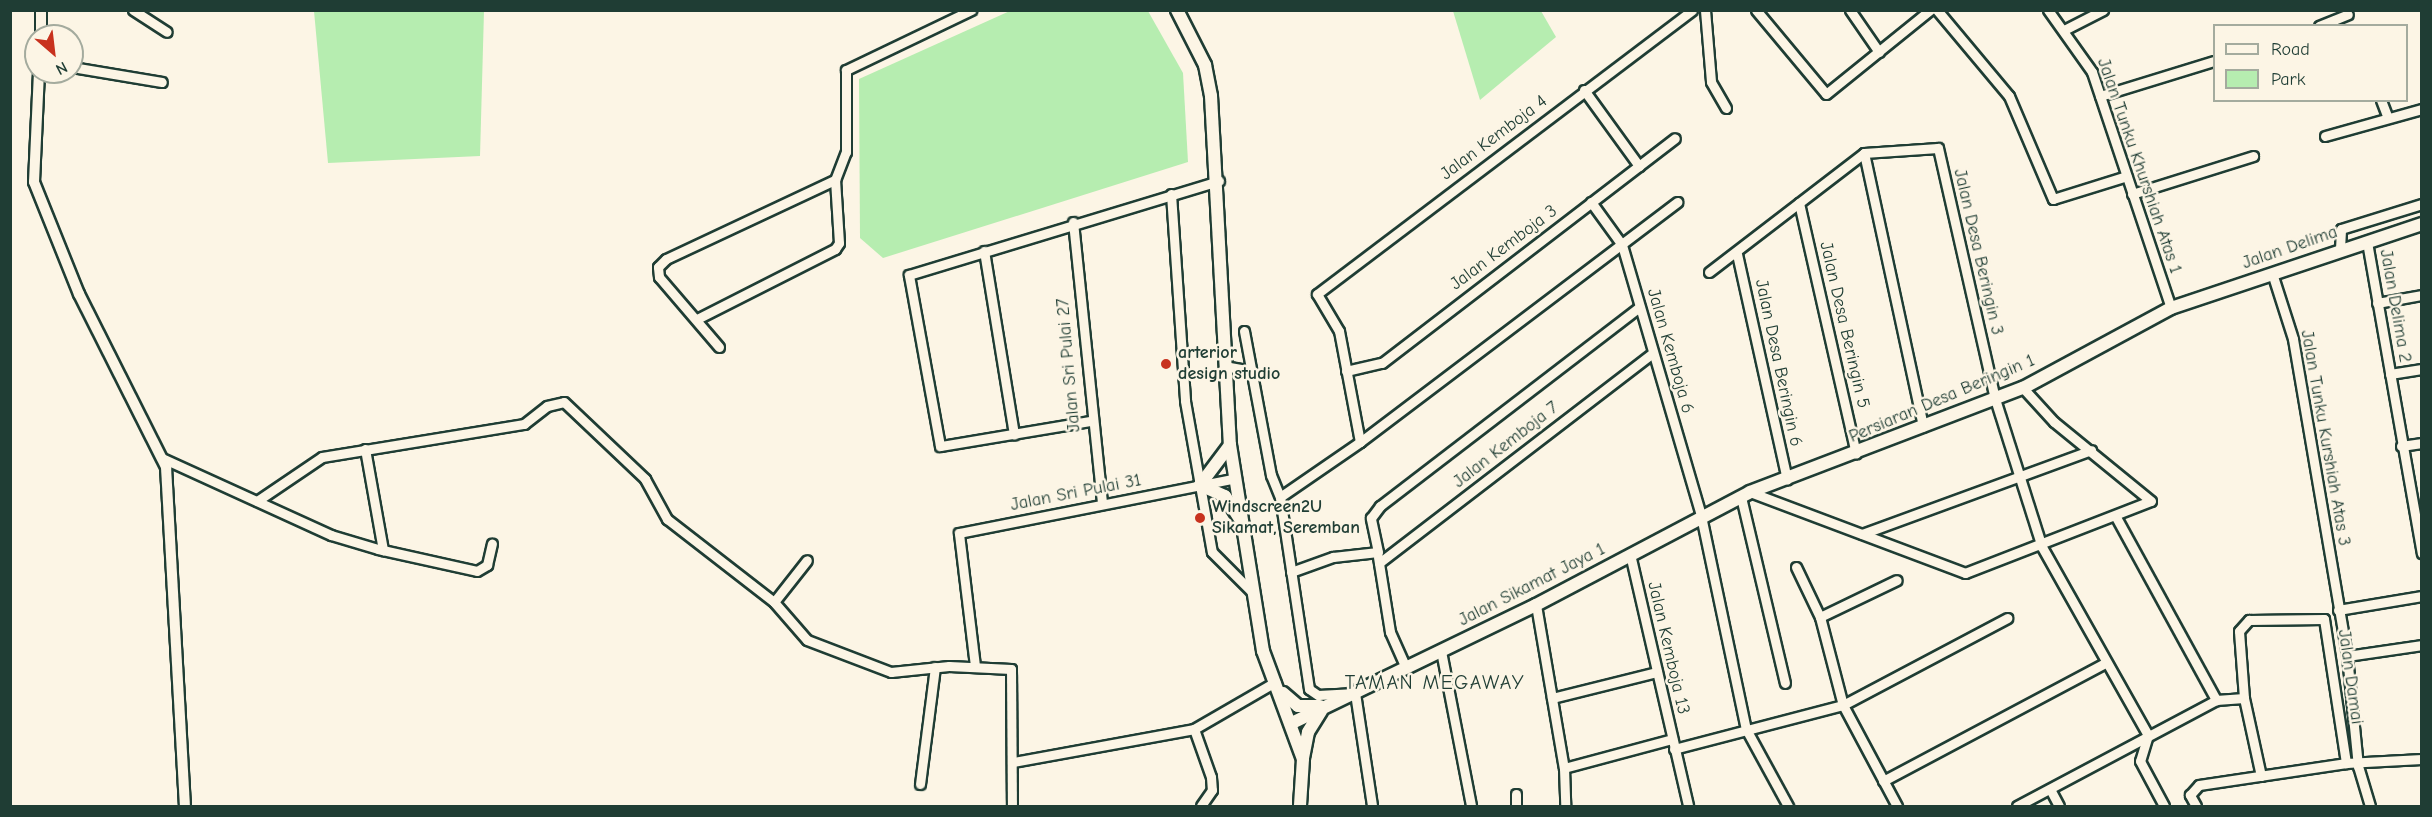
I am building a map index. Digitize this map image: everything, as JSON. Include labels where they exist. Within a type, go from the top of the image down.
[{"type":"main road","points":[[1177,10],[1205,65],[1219,180],[1224,366],[1230,445],[1245,528],[1251,591],[1276,685],[1294,722],[1303,759]]},
{"type":"main road","name":"Jalan Delima","points":[[2170,308],[2340,249],[2421,224]]},
{"type":"main road","name":"Persiaran Desa Beringin 1","points":[[1787,480],[2023,388],[2170,308]]},
{"type":"main road","points":[[1230,445],[1200,485],[1225,496],[1245,528]]},
{"type":"main road","name":"Jalan Sikamat Jaya 1","points":[[1294,722],[1536,605],[1701,516],[1745,495],[1787,480]]},
{"type":"main road","points":[[1276,685],[1298,706],[1332,704]]},
{"type":"main road","points":[[1300,807],[1303,759],[1312,723],[1332,704]]},
{"type":"street","points":[[133,10],[167,32]]},
{"type":"street","points":[[697,319],[835,249],[839,243],[835,180],[846,152],[846,70],[971,10]]},
{"type":"street","name":"Jalan Kemboja 4","points":[[1346,371],[1339,331],[1317,294],[1692,10]]},
{"type":"street","points":[[1705,10],[1711,82],[1726,108]]},
{"type":"street","points":[[1756,10],[1826,94],[1930,10]]},
{"type":"street","points":[[1850,10],[1880,52]]},
{"type":"street","points":[[1937,10],[2009,96],[2053,199],[2127,176]]},
{"type":"street","name":"Jalan Tunku Khurshiah Atas 1","points":[[2048,10],[2081,51],[2100,96],[2170,308]]},
{"type":"street","points":[[2064,30],[2103,10]]},
{"type":"street","points":[[2323,24],[2348,12]]},
{"type":"street","points":[[2100,96],[2213,61]]},
{"type":"street","points":[[84,69],[162,82]]},
{"type":"street","points":[[38,84],[34,182],[79,294],[162,458],[185,807]]},
{"type":"street","points":[[1584,90],[1639,166]]},
{"type":"street","points":[[2382,102],[2388,118]]},
{"type":"street","points":[[2325,136],[2421,109]]},
{"type":"street","name":"Jalan Kemboja 3","points":[[1346,371],[1382,363],[1675,138]]},
{"type":"street","name":"Jalan Desa Beringin 3","points":[[1864,153],[1938,148],[1995,399],[2042,547],[2085,628],[2148,735]]},
{"type":"street","points":[[1709,272],[1737,254],[1864,153],[1923,427]]},
{"type":"street","points":[[2132,194],[2253,156]]},
{"type":"street","points":[[718,348],[697,319],[659,277],[658,267],[666,259],[835,180]]},
{"type":"street","points":[[1090,421],[940,446],[909,275],[1073,222],[1219,180]]},
{"type":"street","points":[[1171,194],[1185,401],[1212,552],[1251,591]]},
{"type":"street","name":"Jalan Kemboja 6","points":[[1591,202],[1622,245],[1701,516],[1746,729],[1788,807]]},
{"type":"street","points":[[1280,497],[1360,442],[1677,202]]},
{"type":"street","name":"Jalan Desa Beringin 5","points":[[1799,203],[1856,454]]},
{"type":"street","points":[[2340,249],[2340,229],[2421,204]]},
{"type":"street","name":"Jalan Sri Pulai 27","points":[[1073,222],[1090,421],[1102,504]]},
{"type":"street","name":"Jalan Delima 2","points":[[2367,242],[2401,446],[2418,516],[2421,553]]},
{"type":"street","points":[[984,251],[1014,435]]},
{"type":"street","name":"Jalan Desa Beringin 6","points":[[1737,254],[1787,480]]},
{"type":"street","name":"Jalan Tunku Kurshiah Atas 3","points":[[2272,273],[2293,339],[2347,656],[2358,766],[2370,807]]},
{"type":"street","points":[[2377,303],[2421,295]]},
{"type":"street","points":[[1406,668],[1390,632],[1371,518],[1380,506],[1640,307]]},
{"type":"street","points":[[1244,331],[1270,475],[1280,497],[1309,689],[1318,695],[1355,693],[1372,807]]},
{"type":"street","name":"Jalan Kemboja 7","points":[[1379,563],[1653,353]]},
{"type":"street","points":[[1224,366],[1251,371]]},
{"type":"street","points":[[2390,374],[2421,369]]},
{"type":"street","points":[[1346,371],[1360,442]]},
{"type":"street","points":[[1745,495],[1862,534],[1965,573],[2042,547],[2116,518],[2151,501],[2023,388]]},
{"type":"street","points":[[257,501],[311,462],[365,449],[524,424],[547,406],[564,402],[645,479],[667,519],[774,602],[807,640],[891,672],[935,667],[975,666],[1011,669],[1012,807]]},
{"type":"street","points":[[2401,446],[2421,443]]},
{"type":"street","points":[[365,449],[383,550]]},
{"type":"street","points":[[1862,534],[2020,478],[2091,450]]},
{"type":"street","points":[[162,458],[331,535],[383,550],[477,571],[487,565],[492,544]]},
{"type":"street","name":"Jalan Sri Pulai 31","points":[[975,666],[958,533],[1236,478]]},
{"type":"street","points":[[1745,495],[1785,683]]},
{"type":"street","points":[[2116,518],[2216,700]]},
{"type":"street","points":[[1291,572],[1333,557],[1378,552]]},
{"type":"street","name":"Jalan Kemboja 13","points":[[1630,554],[1688,807]]},
{"type":"street","points":[[774,602],[807,560]]},
{"type":"street","points":[[1796,567],[1820,617],[1843,705],[1897,807]]},
{"type":"street","points":[[1820,617],[1897,580]]},
{"type":"street","points":[[2338,610],[2421,597]]},
{"type":"street","points":[[1536,605],[1564,768],[1565,807]]},
{"type":"street","name":"Jalan Damai","points":[[2261,776],[2244,698],[2239,631],[2244,622],[2321,616],[2346,763]]},
{"type":"street","points":[[1564,768],[1746,729],[1843,705],[2007,618]]},
{"type":"street","points":[[2347,656],[2421,645]]},
{"type":"street","points":[[1441,651],[1472,807]]},
{"type":"street","points":[[1883,781],[2105,663]]},
{"type":"street","points":[[920,784],[935,667]]},
{"type":"street","points":[[1551,698],[1657,672]]},
{"type":"street","points":[[1013,762],[1194,729],[1276,685]]},
{"type":"street","points":[[2017,807],[2216,700],[2244,698]]},
{"type":"street","points":[[1194,729],[1211,777],[1212,790],[1201,807]]},
{"type":"street","points":[[2148,735],[2140,761],[2164,807]]},
{"type":"street","points":[[2196,807],[2190,795],[2199,785],[2346,763],[2358,766],[2421,759]]},
{"type":"street","points":[[2050,789],[2059,807]]},
{"type":"street","points":[[1516,794],[1516,807]]},
{"type":"green space","points":[[1012,10],[1148,11],[1183,73],[1188,162],[883,258],[860,238],[859,79]]},
{"type":"green space","points":[[314,11],[484,11],[480,156],[328,163]]},
{"type":"green space","points":[[1453,11],[1541,11],[1556,37],[1480,100]]},
{"type":"place","name":"arterior design studio","points":[[1166,364]]},
{"type":"place","name":"Windscreen2U Sikamat, Seremban","points":[[1200,518]]},
{"type":"district","name":"TAMAN MEGAWAY","points":[[1435,682]]}]
